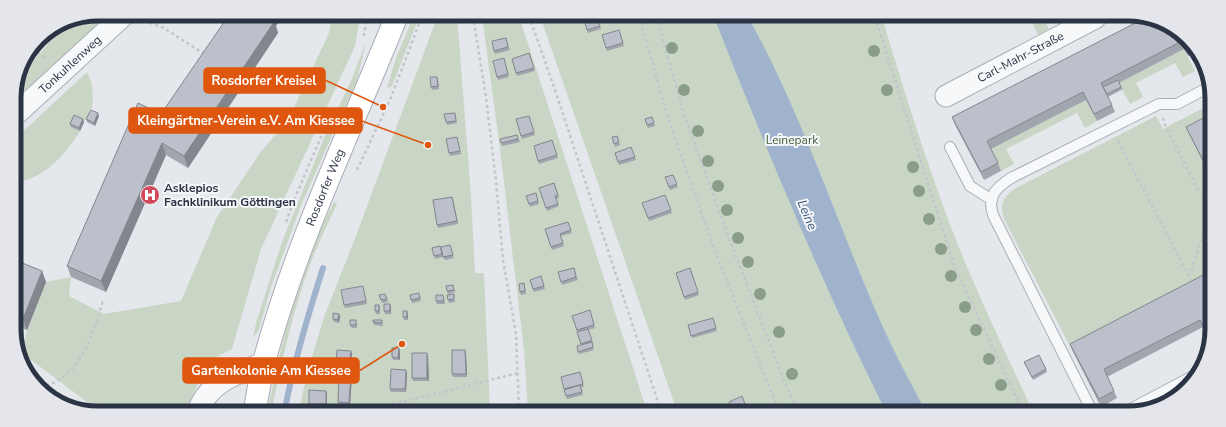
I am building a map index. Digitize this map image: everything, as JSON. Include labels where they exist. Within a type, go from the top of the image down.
[{"type":"main road","name":"Rosdorfer Weg","points":[[256,406],[264,363],[294,266],[327,181],[395,21]]},
{"type":"street","name":"Tonkuhlenweg","points":[[21,110],[128,21]]},
{"type":"street","name":"Carl-Mahr-Straße","points":[[946,96],[1089,21]]},
{"type":"street","points":[[200,406],[210,390],[220,383],[242,371],[264,363]]},
{"type":"lane","points":[[1089,406],[993,215],[991,208],[992,200],[996,189],[1011,178],[1159,104],[1178,104],[1204,90]]},
{"type":"lane","points":[[950,147],[970,186],[992,200]]},
{"type":"lane","points":[[1138,405],[1186,380]]},
{"type":"path","points":[[145,21],[162,27],[209,57]]},
{"type":"path","points":[[354,177],[390,100],[421,21]]},
{"type":"path","points":[[474,21],[486,97],[496,181],[503,260],[516,334],[519,406]]},
{"type":"path","points":[[531,21],[659,406]]},
{"type":"path","points":[[640,21],[668,118],[716,254],[777,406]]},
{"type":"path","points":[[657,21],[684,114],[733,249],[795,406]]},
{"type":"path","points":[[876,21],[954,265],[1019,406]]},
{"type":"path","points":[[1159,104],[1165,125],[1205,204]]},
{"type":"path","points":[[1112,128],[1191,280]]},
{"type":"path","points":[[1189,276],[1205,229]]},
{"type":"path","points":[[46,386],[62,378],[74,366],[85,350],[103,301]]},
{"type":"path","points":[[385,406],[518,373]]},
{"type":"green space","points":[[102,21],[21,97],[27,69],[59,31],[83,22]]},
{"type":"green space","points":[[331,21],[359,21],[355,46],[261,249],[232,349],[211,360],[198,383],[188,406],[91,405],[26,356],[23,348],[27,330],[46,282],[71,277],[69,296],[104,314],[181,301],[217,217],[260,153],[288,120],[329,33]]},
{"type":"green space","points":[[411,21],[418,21],[392,86],[387,88],[396,58]]},
{"type":"green space","points":[[436,21],[457,21],[471,196],[475,273],[484,273],[490,406],[300,406],[308,370],[324,317],[354,241]]},
{"type":"green space","points":[[483,21],[521,21],[645,406],[528,406],[524,350],[500,149]]},
{"type":"green space","name":"Leinepark","points":[[542,21],[883,21],[932,175],[960,251],[1030,406],[675,406]]},
{"type":"green space","points":[[1031,21],[1045,21],[1049,29],[1038,35]]},
{"type":"green space","points":[[366,42],[357,80],[302,203],[271,287],[259,329],[253,338],[256,323],[282,242],[324,138],[351,81]]},
{"type":"green space","points":[[1184,49],[1195,71],[1183,77],[1175,63],[1136,83],[1143,97],[1130,104],[1119,83]]},
{"type":"green space","points":[[87,72],[92,84],[93,101],[91,111],[84,122],[72,127],[80,131],[61,157],[45,171],[21,181],[21,133]]},
{"type":"green space","points":[[1086,100],[1097,121],[1085,128],[1077,113],[1006,149],[1014,164],[1001,171],[990,149]]},
{"type":"green space","points":[[1205,107],[1205,283],[1073,352],[1004,219],[1002,209],[1003,202],[1014,189],[1156,116],[1163,129]]},
{"type":"green space","points":[[334,202],[337,204],[311,262],[299,298],[293,317],[273,406],[269,406],[282,343],[294,299],[308,256]]},
{"type":"water","name":"Leine","points":[[716,21],[750,21],[787,95],[887,336],[923,406],[883,406],[839,315],[754,117]]},
{"type":"building","points":[[225,21],[274,22],[184,156],[162,143],[101,281],[67,266],[138,103],[161,114]]},
{"type":"building","points":[[584,21],[598,21],[600,26],[587,30]]},
{"type":"building","points":[[1137,22],[1162,29],[1181,42],[1101,83],[1112,105],[1094,114],[1083,92],[987,141],[998,163],[981,172],[952,117]]},
{"type":"building","points":[[619,30],[623,43],[606,48],[602,35]]},
{"type":"building","points":[[506,38],[508,47],[494,51],[492,41]]},
{"type":"building","points":[[1184,45],[1190,52],[1187,53],[1183,46]]},
{"type":"building","points":[[529,53],[534,68],[516,73],[512,59]]},
{"type":"building","points":[[504,58],[508,74],[497,77],[493,61]]},
{"type":"building","points":[[430,77],[437,77],[438,86],[431,87]]},
{"type":"building","points":[[1118,80],[1121,87],[1107,94],[1103,87]]},
{"type":"building","points":[[91,110],[98,113],[94,123],[86,119]]},
{"type":"building","points":[[455,113],[456,121],[446,122],[444,114]]},
{"type":"building","points":[[74,115],[83,119],[79,128],[70,124]]},
{"type":"building","points":[[529,116],[534,132],[521,136],[516,119]]},
{"type":"building","points":[[652,117],[654,123],[647,125],[645,119]]},
{"type":"building","points":[[1205,117],[1205,164],[1186,127]]},
{"type":"building","points":[[517,135],[518,139],[501,143],[500,139]]},
{"type":"building","points":[[617,136],[619,142],[614,144],[612,137]]},
{"type":"building","points":[[457,137],[460,151],[449,153],[446,139]]},
{"type":"building","points":[[552,140],[557,155],[538,161],[534,146]]},
{"type":"building","points":[[631,147],[635,157],[618,162],[615,153]]},
{"type":"building","points":[[673,175],[677,184],[669,187],[665,177]]},
{"type":"building","points":[[554,183],[558,195],[555,196],[558,204],[546,208],[539,188]]},
{"type":"building","points":[[536,193],[538,201],[529,204],[526,196]]},
{"type":"building","points":[[665,195],[671,210],[648,218],[642,203]]},
{"type":"building","points":[[452,197],[457,221],[437,225],[433,200]]},
{"type":"building","points":[[568,222],[571,230],[560,234],[563,243],[551,247],[545,229]]},
{"type":"building","points":[[450,245],[453,255],[443,257],[441,247]]},
{"type":"building","points":[[440,246],[442,254],[434,256],[432,248]]},
{"type":"building","points":[[21,262],[42,271],[23,319],[21,318]]},
{"type":"building","points":[[574,268],[576,277],[561,282],[558,272]]},
{"type":"building","points":[[690,268],[698,292],[684,297],[676,273]]},
{"type":"building","points":[[1205,274],[1205,329],[1200,320],[1104,369],[1114,391],[1099,399],[1070,344]]},
{"type":"building","points":[[541,276],[544,286],[533,289],[530,280]]},
{"type":"building","points":[[524,283],[525,291],[520,292],[519,284]]},
{"type":"building","points":[[453,285],[454,290],[447,291],[446,286]]},
{"type":"building","points":[[363,286],[366,301],[344,305],[341,290]]},
{"type":"building","points":[[419,293],[420,298],[411,300],[410,295]]},
{"type":"building","points":[[385,294],[387,299],[381,300],[379,295]]},
{"type":"building","points":[[454,294],[454,299],[448,300],[447,295]]},
{"type":"building","points":[[436,295],[443,295],[444,301],[436,301]]},
{"type":"building","points":[[384,304],[390,304],[390,311],[384,311]]},
{"type":"building","points":[[375,305],[379,305],[379,311],[375,311]]},
{"type":"building","points":[[590,310],[594,325],[577,330],[572,316]]},
{"type":"building","points":[[403,311],[407,311],[407,317],[403,317]]},
{"type":"building","points":[[333,313],[339,314],[338,320],[333,319]]},
{"type":"building","points":[[713,318],[716,328],[691,336],[688,325]]},
{"type":"building","points":[[350,320],[356,320],[356,325],[350,325]]},
{"type":"building","points":[[373,320],[382,320],[382,323],[373,322]]},
{"type":"building","points":[[588,329],[592,340],[581,344],[577,332]]},
{"type":"building","points":[[592,342],[593,347],[578,352],[577,346]]},
{"type":"building","points":[[392,348],[399,348],[398,358],[392,357]]},
{"type":"building","points":[[337,350],[351,351],[349,366],[336,365]]},
{"type":"building","points":[[452,350],[465,350],[466,374],[452,374]]},
{"type":"building","points":[[412,353],[427,353],[427,378],[412,378]]},
{"type":"building","points":[[1039,355],[1046,369],[1032,377],[1024,362]]},
{"type":"building","points":[[391,369],[406,370],[405,389],[390,389]]},
{"type":"building","points":[[580,372],[583,384],[564,389],[561,377]]},
{"type":"building","points":[[339,373],[351,373],[349,403],[338,402]]},
{"type":"building","points":[[580,385],[582,392],[566,396],[564,390]]},
{"type":"building","points":[[309,390],[326,391],[326,404],[309,404]]},
{"type":"building","points":[[742,396],[746,406],[730,406],[729,402]]},
{"type":"waterway","points":[[286,406],[302,338],[323,268]]},
{"type":"place","name":"Rosdorfer Kreisel","points":[[383,107]]},
{"type":"place","name":"Kleingärtner-Verein e.V. Am Kiessee","points":[[428,145]]},
{"type":"place","name":"Asklepios Fachklinikum Göttingen","points":[[150,195]]},
{"type":"place","name":"Gartenkolonie Am Kiessee","points":[[402,344]]}]
